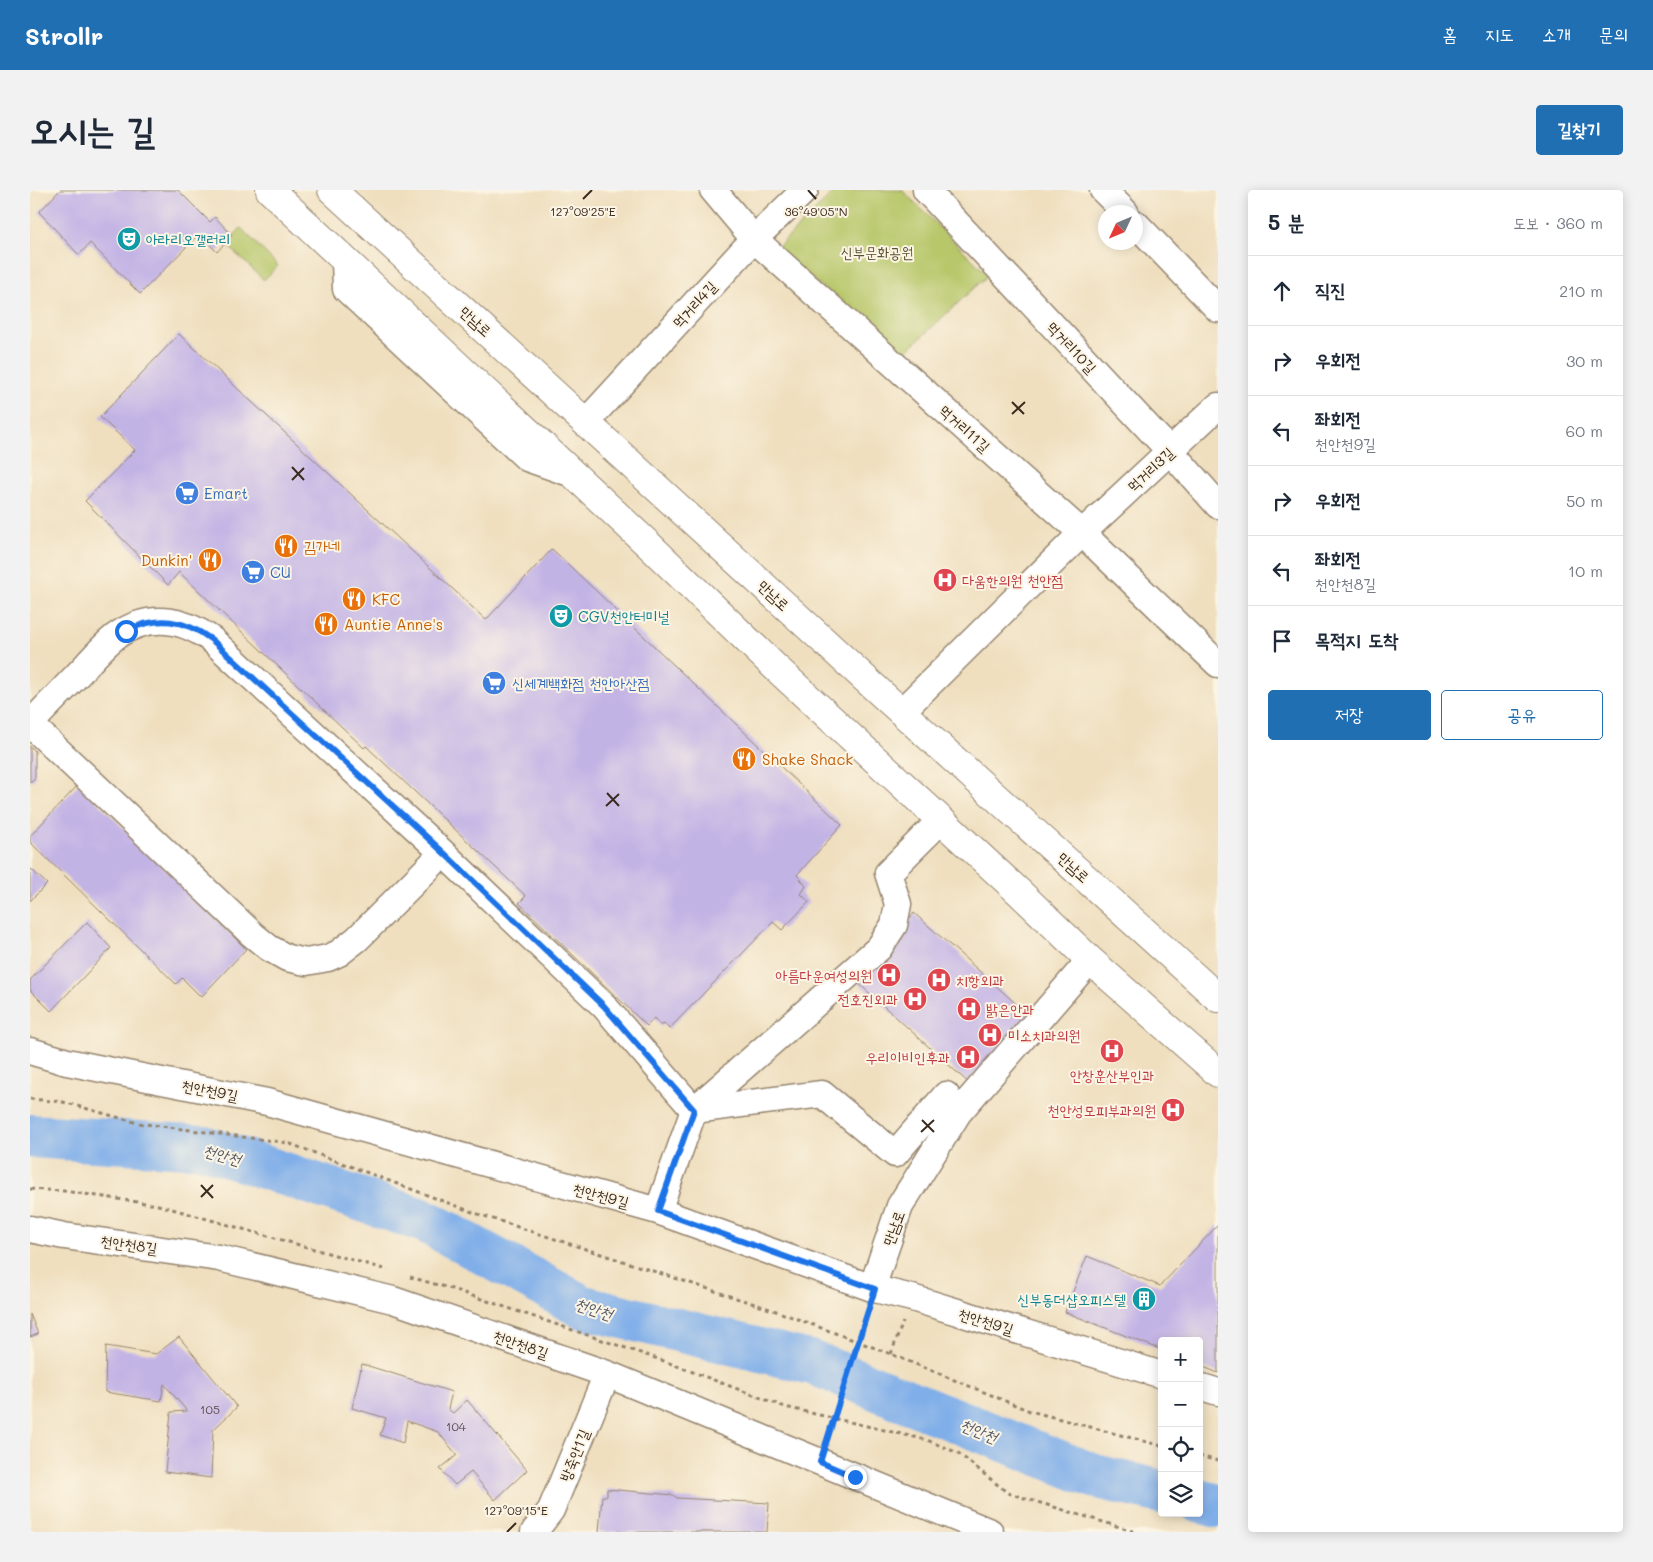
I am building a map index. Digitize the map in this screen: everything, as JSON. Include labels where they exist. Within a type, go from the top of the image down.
[{"type":"main road","points":[[270,190],[1090,960],[1218,1073]]},
{"type":"main road","name":"만남로","points":[[332,190],[1218,998]]},
{"type":"street","name":"먹거리11길","points":[[713,190],[754,239],[1082,533],[1218,664]]},
{"type":"street","name":"먹거리4길","points":[[586,422],[754,239],[805,190]]},
{"type":"street","name":"먹거리10길","points":[[926,190],[1170,451],[1218,505]]},
{"type":"street","points":[[1103,190],[1118,205]]},
{"type":"street","points":[[1143,231],[1218,309]]},
{"type":"street","name":"먹거리3길","points":[[902,711],[1082,533],[1218,406]]},
{"type":"street","points":[[443,852],[347,947],[334,956],[323,960],[306,962],[292,960],[278,953],[253,935],[30,724],[117,635],[152,621],[171,621],[202,632],[443,852],[604,1006],[694,1110]]},
{"type":"street","points":[[658,1211],[694,1110],[878,948],[894,925],[898,904],[888,873],[940,820]]},
{"type":"street","name":"만남로","points":[[873,1289],[900,1206],[958,1113],[1090,960]]},
{"type":"street","name":"천안천9길","points":[[30,1051],[67,1062],[267,1102],[658,1211],[873,1289],[912,1298],[1158,1373]]},
{"type":"street","points":[[694,1110],[822,1094],[895,1154],[946,1095]]},
{"type":"street","name":"천안천8길","points":[[30,1229],[64,1236],[219,1258],[393,1300],[607,1374],[990,1532]]},
{"type":"street","name":"방죽안1길","points":[[537,1531],[551,1510],[607,1374]]},
{"type":"street","points":[[1203,1387],[1218,1392]]},
{"type":"path","points":[[30,1099],[63,1102],[138,1123],[288,1144],[475,1213],[776,1310],[891,1354],[1030,1411],[1158,1445]]},
{"type":"path","points":[[820,1462],[873,1289]]},
{"type":"path","points":[[891,1354],[912,1298]]},
{"type":"path","points":[[1203,1457],[1218,1461]]},
{"type":"green space","name":"신부문화공원","points":[[836,190],[902,190],[988,275],[901,356],[777,248]]},
{"type":"green space","points":[[241,228],[278,266],[264,280],[226,244]]},
{"type":"building","name":"아라리오갤러리","points":[[60,190],[178,190],[210,222],[215,217],[232,235],[217,252],[199,234],[140,294],[90,243],[79,255],[39,212]]},
{"type":"building","name":"신세계백화점 천안아산점","points":[[179,334],[486,620],[552,549],[842,825],[797,875],[806,886],[801,894],[809,902],[782,930],[773,922],[669,1029],[664,1023],[661,1026],[654,1018],[647,1026],[519,903],[526,896],[366,746],[364,748],[179,572],[168,585],[85,501],[135,450],[100,417]]},
{"type":"building","points":[[30,746],[35,751],[35,778],[30,782]]},
{"type":"building","points":[[79,784],[246,949],[201,997],[182,978],[176,984],[30,842],[30,836]]},
{"type":"building","points":[[30,868],[47,884],[30,901]]},
{"type":"building","points":[[914,913],[1031,1017],[972,1086],[856,981]]},
{"type":"building","points":[[87,922],[111,948],[51,1011],[30,990],[30,980]]},
{"type":"building","name":"신부동더샵오피스텔","points":[[1218,1225],[1218,1373],[1203,1367],[1203,1337],[1158,1337],[1158,1348],[1065,1312],[1087,1256],[1160,1286]]},
{"type":"building","points":[[30,1314],[38,1334],[30,1337]]},
{"type":"building","points":[[179,1337],[237,1407],[213,1430],[211,1478],[165,1472],[171,1412],[187,1411],[164,1384],[161,1401],[105,1392],[106,1346],[156,1354]]},
{"type":"building","points":[[362,1364],[452,1392],[448,1409],[453,1413],[467,1400],[527,1470],[495,1500],[471,1472],[455,1485],[440,1469],[457,1455],[438,1432],[407,1421],[403,1443],[380,1435],[386,1418],[352,1408]]},
{"type":"building","points":[[607,1489],[673,1495],[677,1498],[769,1503],[767,1532],[599,1532],[602,1496],[607,1496]]},
{"type":"waterway","name":"천안천","points":[[30,1136],[204,1147],[425,1221],[583,1307],[813,1363],[1094,1476],[1158,1491]]},
{"type":"waterway","name":"천안천","points":[[1203,1502],[1218,1506]]},
{"type":"place","name":"아라리오갤러리","points":[[129,239]]},
{"type":"place","name":"Emart","points":[[187,493]]},
{"type":"place","name":"김가네","points":[[286,546]]},
{"type":"place","name":"Dunkin'","points":[[210,560]]},
{"type":"place","name":"CU","points":[[253,572]]},
{"type":"place","name":"다움한의원 천안점","points":[[945,580]]},
{"type":"place","name":"KFC","points":[[354,599]]},
{"type":"place","name":"CGV천안터미널","points":[[561,616]]},
{"type":"place","name":"Auntie Anne's","points":[[326,624]]},
{"type":"place","name":"신세계백화점 천안아산점","points":[[494,683]]},
{"type":"place","name":"Shake Shack","points":[[744,759]]},
{"type":"place","name":"아름다운여성의원","points":[[889,975]]},
{"type":"place","name":"치항외과","points":[[939,980]]},
{"type":"place","name":"전호진외과","points":[[915,999]]},
{"type":"place","name":"밝은안과","points":[[969,1009]]},
{"type":"place","name":"미소치과의원","points":[[990,1035]]},
{"type":"place","name":"안창훈산부인과","points":[[1112,1051]]},
{"type":"place","name":"우리이비인후과","points":[[968,1057]]},
{"type":"place","name":"천안성모피부과의원","points":[[1173,1110]]},
{"type":"place","name":"신부동더샵오피스텔","points":[[1144,1299]]},
{"type":"route","points":[[126,631],[142,623],[171,621],[202,632],[443,852],[604,1006],[694,1110],[658,1211],[875,1289],[820,1462],[855,1477]]}]
